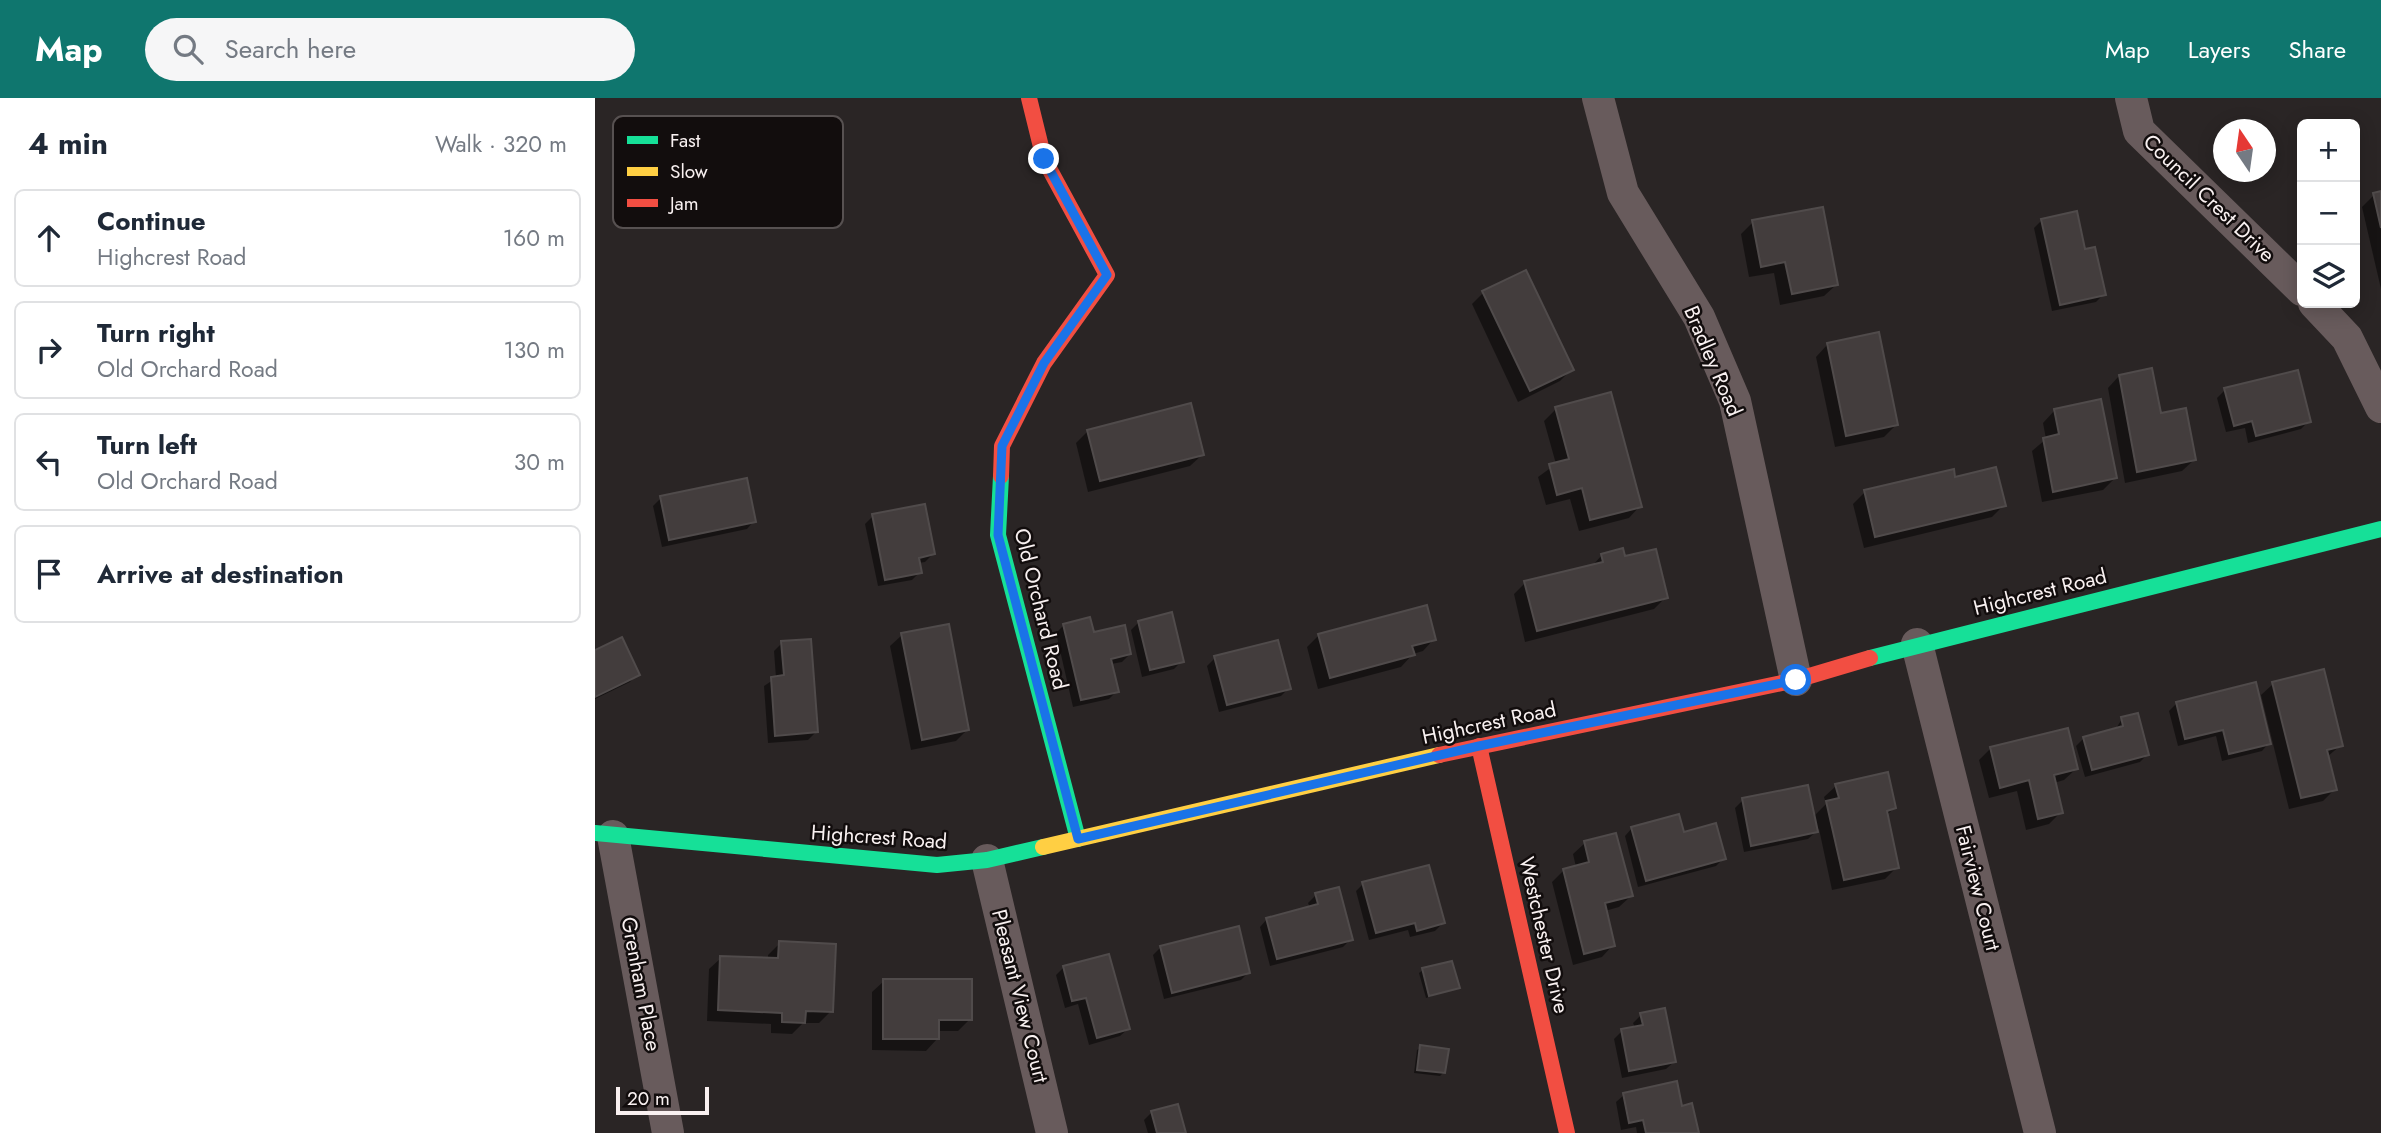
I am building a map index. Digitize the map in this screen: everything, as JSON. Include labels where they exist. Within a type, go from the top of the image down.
[{"type":"street","name":"Old Orchard Road","points":[[1029,98],[1044,159],[1107,275],[1044,363],[1002,446],[1001,459],[998,535],[1078,839]]},
{"type":"street","name":"Bradley Road","points":[[1598,98],[1623,192],[1699,317],[1735,401],[1796,680]]},
{"type":"street","name":"Council Crest Drive","points":[[2131,98],[2139,131],[2297,285]]},
{"type":"street","points":[[2319,308],[2347,338],[2381,407]]},
{"type":"street","name":"Highcrest Road","points":[[604,834],[937,865],[987,860],[1479,746],[1796,680],[1917,643],[2381,529]]},
{"type":"street","name":"Fairview Court","points":[[1917,643],[2040,1133]]},
{"type":"street","name":"Westchester Drive","points":[[1479,746],[1567,1133]]},
{"type":"street","name":"Grenham Place","points":[[604,834],[668,1133]]},
{"type":"street","name":"Pleasant View Court","points":[[987,860],[1052,1133]]},
{"type":"building","points":[[2381,191],[2381,228],[2373,193]]},
{"type":"building","points":[[1823,207],[1838,285],[1792,294],[1785,262],[1761,267],[1752,220]]},
{"type":"building","points":[[2077,211],[2085,249],[2095,247],[2106,295],[2060,305],[2041,219]]},
{"type":"building","points":[[1526,270],[1574,370],[1530,391],[1482,291]]},
{"type":"building","points":[[1879,332],[1898,425],[1846,436],[1827,343]]},
{"type":"building","points":[[2152,368],[2161,413],[2186,408],[2196,460],[2137,472],[2119,375]]},
{"type":"building","points":[[2298,370],[2311,422],[2256,436],[2252,421],[2234,426],[2224,388]]},
{"type":"building","points":[[1611,392],[1642,507],[1590,520],[1582,488],[1557,495],[1549,464],[1569,459],[1555,407]]},
{"type":"building","points":[[2101,399],[2117,478],[2053,492],[2043,438],[2059,434],[2054,409]]},
{"type":"building","points":[[1191,403],[1204,455],[1100,481],[1087,430]]},
{"type":"building","points":[[1996,467],[2006,506],[1875,537],[1864,490],[1954,469],[1955,477]]},
{"type":"building","points":[[747,478],[756,522],[669,540],[660,496]]},
{"type":"building","points":[[925,504],[935,554],[919,558],[922,573],[885,580],[872,514]]},
{"type":"building","points":[[1623,548],[1625,556],[1656,549],[1668,598],[1537,631],[1524,581],[1603,562],[1601,554]]},
{"type":"building","points":[[1427,605],[1436,640],[1412,646],[1415,655],[1330,678],[1318,634]]},
{"type":"building","points":[[1172,612],[1184,662],[1150,670],[1138,621]]},
{"type":"building","points":[[1090,617],[1094,632],[1125,625],[1131,654],[1111,659],[1119,692],[1081,700],[1063,624]]},
{"type":"building","points":[[949,624],[969,730],[922,740],[901,633]]},
{"type":"building","points":[[622,637],[640,675],[595,697],[595,650]]},
{"type":"building","points":[[811,639],[818,732],[775,736],[771,677],[784,675],[781,641]]},
{"type":"building","points":[[1278,640],[1291,689],[1227,705],[1214,656]]},
{"type":"building","points":[[2324,669],[2343,746],[2327,750],[2337,790],[2301,798],[2272,682]]},
{"type":"building","points":[[2256,682],[2271,744],[2229,754],[2223,730],[2185,739],[2176,702]]},
{"type":"building","points":[[2138,713],[2149,755],[2092,770],[2083,737],[2123,726],[2121,717]]},
{"type":"building","points":[[2068,728],[2078,769],[2054,775],[2063,813],[2038,819],[2029,780],[2000,788],[1990,747]]},
{"type":"building","points":[[1888,772],[1896,808],[1887,811],[1899,868],[1844,880],[1826,801],[1839,798],[1835,784]]},
{"type":"building","points":[[1808,785],[1818,832],[1751,846],[1742,798]]},
{"type":"building","points":[[1679,814],[1684,832],[1716,823],[1726,859],[1646,881],[1631,827]]},
{"type":"building","points":[[1616,833],[1633,896],[1605,903],[1615,946],[1584,954],[1563,869],[1589,862],[1584,841]]},
{"type":"building","points":[[1429,865],[1445,923],[1417,931],[1415,923],[1376,933],[1362,882]]},
{"type":"building","points":[[1339,887],[1353,940],[1277,959],[1266,918],[1318,904],[1315,893]]},
{"type":"building","points":[[1239,926],[1250,973],[1172,993],[1160,946]]},
{"type":"building","points":[[779,941],[836,944],[833,1012],[806,1011],[805,1023],[782,1022],[782,1013],[718,1010],[720,956],[778,958]]},
{"type":"building","points":[[1109,954],[1130,1029],[1097,1038],[1086,998],[1072,1001],[1063,966]]},
{"type":"building","points":[[1452,961],[1460,988],[1429,996],[1422,968]]},
{"type":"building","points":[[883,979],[972,979],[972,1020],[939,1020],[939,1039],[883,1039]]},
{"type":"building","points":[[1665,1008],[1676,1062],[1629,1071],[1621,1029],[1643,1025],[1640,1013]]},
{"type":"building","points":[[1420,1045],[1449,1049],[1445,1073],[1417,1070]]},
{"type":"building","points":[[1677,1081],[1682,1106],[1692,1103],[1699,1133],[1646,1133],[1643,1120],[1629,1123],[1623,1093]]},
{"type":"building","points":[[1178,1104],[1186,1133],[1157,1133],[1151,1111]]},
{"type":"traffic: fast","points":[[1001,476],[998,535],[1078,839]]},
{"type":"traffic: fast","points":[[1870,658],[2381,529]]},
{"type":"traffic: fast","points":[[595,833],[937,865],[987,860],[1043,847]]},
{"type":"traffic: slow","points":[[1043,847],[1439,755]]},
{"type":"traffic: jam","points":[[1001,476],[1002,446],[1044,363],[1107,275],[1044,159],[1029,98]]},
{"type":"traffic: jam","points":[[1439,755],[1796,680],[1870,658]]},
{"type":"traffic: jam","points":[[1479,746],[1567,1133]]},
{"type":"route","points":[[1044,159],[1107,275],[1044,363],[1002,446],[998,535],[1078,839],[1479,746],[1796,680]]}]
